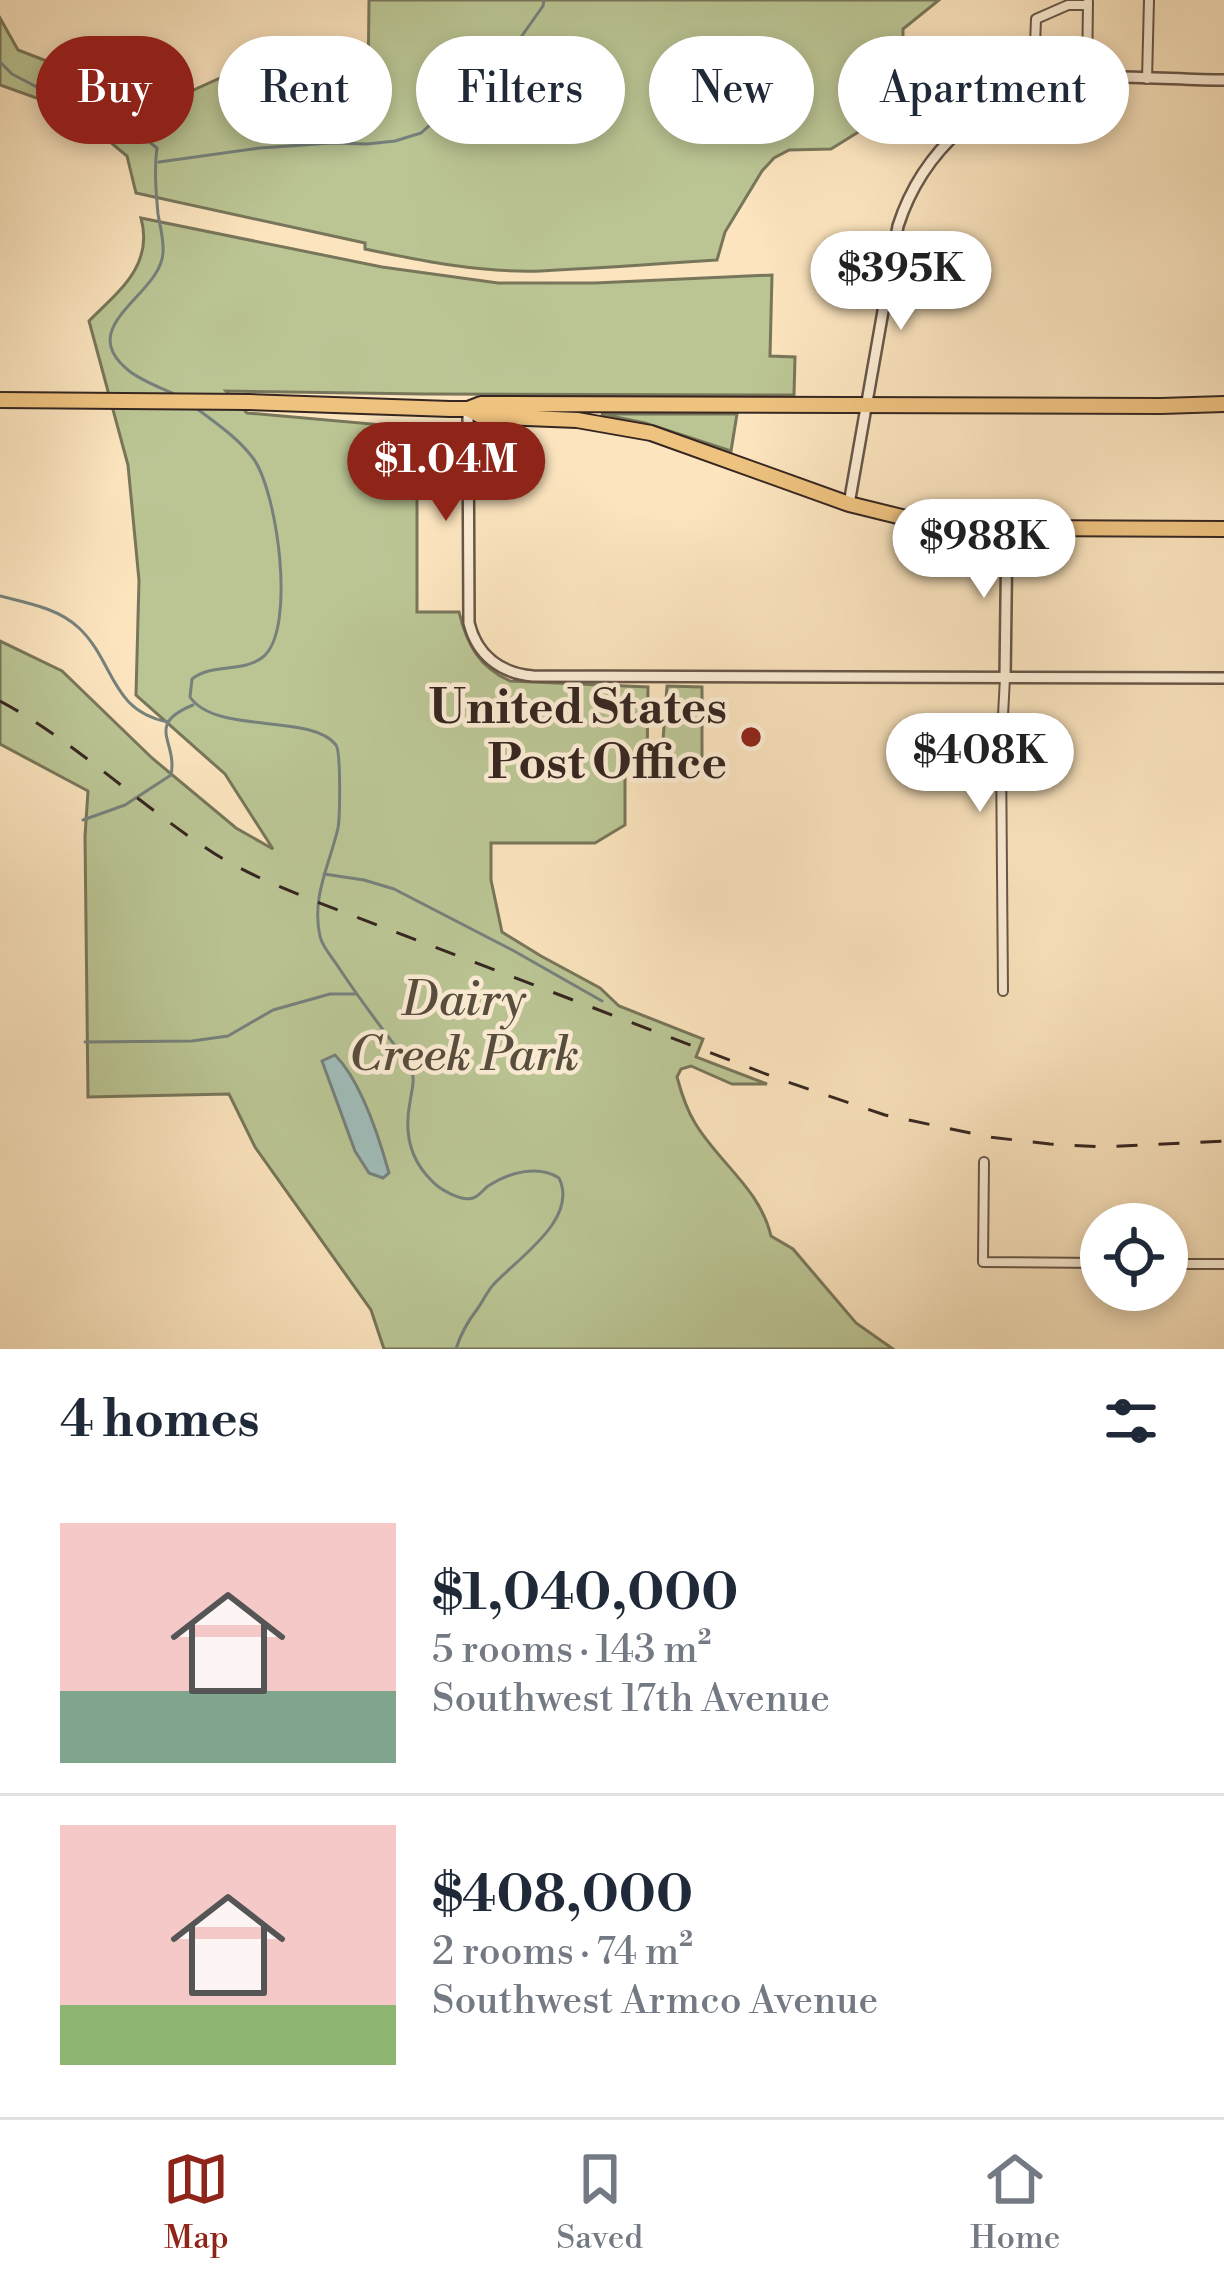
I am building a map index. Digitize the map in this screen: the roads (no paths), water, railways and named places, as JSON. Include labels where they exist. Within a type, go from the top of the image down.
[{"type":"highway","points":[[0,400],[468,409],[481,404],[1224,404]]},
{"type":"highway","points":[[468,409],[482,416],[578,420],[651,434],[849,504],[918,521],[1007,528],[1224,529]]},
{"type":"street","points":[[1147,79],[1149,0]]},
{"type":"street","points":[[1035,36],[1036,20],[1068,5],[1088,3],[1088,36]]},
{"type":"street","points":[[1129,79],[1224,80]]},
{"type":"street","points":[[849,504],[905,205],[947,144]]},
{"type":"street","points":[[468,409],[468,616],[480,649],[505,670],[533,676],[1224,678]]},
{"type":"street","points":[[1004,991],[1000,752],[1007,528]]},
{"type":"street","points":[[984,1162],[983,1262],[1080,1263]]},
{"type":"street","points":[[1188,1264],[1224,1264]]},
{"type":"water","points":[[335,1055],[368,1110],[389,1173],[383,1178],[369,1173],[355,1151],[322,1061]]},
{"type":"waterway","points":[[159,162],[260,148],[395,141],[421,133],[467,92],[479,74],[514,47],[544,0]]},
{"type":"waterway","points":[[0,62],[12,74],[52,95],[125,123],[157,148],[163,252],[159,268],[115,324],[110,339],[114,354],[128,370],[178,396]]},
{"type":"waterway","points":[[196,408],[241,444],[262,475],[276,528],[281,590],[273,642],[263,657],[200,674],[192,679],[190,697],[220,716],[307,729],[336,745],[339,822],[320,894],[320,936],[410,1065],[408,1134],[424,1172],[445,1191],[468,1199],[514,1174],[542,1172],[559,1178],[563,1193],[554,1223],[492,1287],[456,1349]]},
{"type":"waterway","points":[[0,596],[71,621],[91,641],[124,696],[149,716],[168,722]]},
{"type":"waterway","points":[[83,820],[125,805],[171,775],[166,727],[178,712],[193,705]]},
{"type":"waterway","points":[[324,874],[394,889],[602,1001]]},
{"type":"waterway","points":[[85,1042],[228,1036],[273,1010],[330,994],[355,994]]},
{"type":"railway","points":[[0,701],[55,735],[185,834],[248,872],[779,1079],[885,1115],[989,1137],[1103,1147],[1224,1141]]},
{"type":"place","name":"United States Post Office","points":[[751,737]]},
{"type":"park label","name":"Dairy Creek Park","points":[[464,1028]]}]
